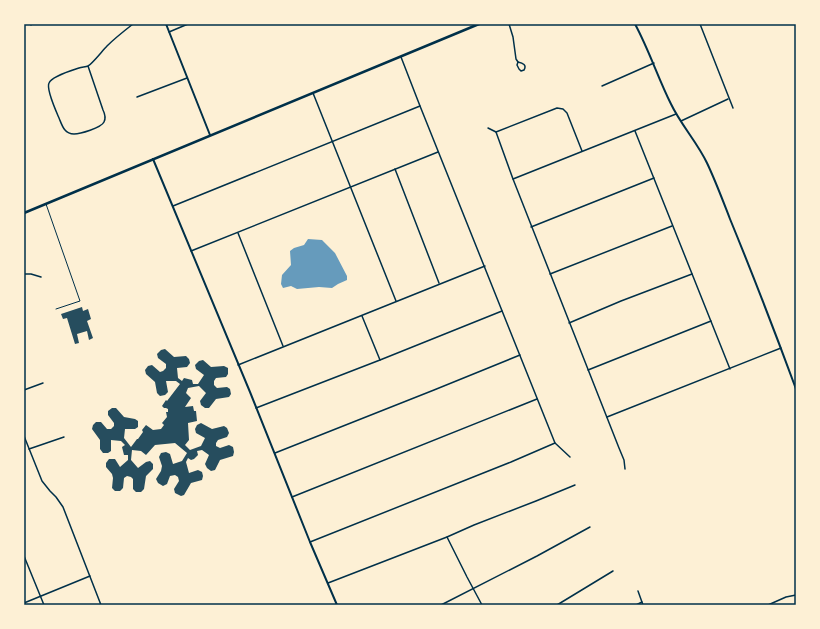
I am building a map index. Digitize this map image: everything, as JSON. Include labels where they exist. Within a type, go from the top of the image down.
[{"type":"main road","points":[[24,212],[480,24]]},
{"type":"street","points":[[88,66],[105,120],[103,124],[91,130],[76,134],[69,134],[65,132],[58,118],[49,91],[50,82],[59,76],[88,66],[115,39],[133,24]]},
{"type":"street","points":[[166,24],[210,135]]},
{"type":"street","points":[[169,32],[188,24]]},
{"type":"street","points":[[509,24],[518,62],[517,65],[519,69],[522,71],[524,70],[525,66],[521,62],[518,62]]},
{"type":"street","points":[[635,24],[676,114],[697,144],[707,163],[741,245],[796,389]]},
{"type":"street","points":[[700,24],[733,108]]},
{"type":"street","points":[[401,57],[555,444],[570,456]]},
{"type":"street","points":[[602,86],[654,63]]},
{"type":"street","points":[[137,97],[187,78]]},
{"type":"street","points":[[313,93],[396,302]]},
{"type":"street","points":[[681,120],[729,99]]},
{"type":"street","points":[[173,206],[420,106]]},
{"type":"street","points":[[496,132],[557,108],[563,109],[567,113],[582,151]]},
{"type":"street","points":[[513,179],[676,114]]},
{"type":"street","points":[[488,128],[496,132],[531,227],[624,460],[625,469]]},
{"type":"street","points":[[635,131],[730,369]]},
{"type":"street","points":[[191,251],[438,152]]},
{"type":"street","points":[[153,159],[337,605]]},
{"type":"street","points":[[395,169],[440,284]]},
{"type":"street","points":[[531,227],[654,178]]},
{"type":"street","points":[[550,274],[672,226]]},
{"type":"street","points":[[238,233],[283,347]]},
{"type":"street","points":[[238,365],[484,266]]},
{"type":"street","points":[[24,274],[31,274],[41,277]]},
{"type":"street","points":[[569,323],[692,274]]},
{"type":"street","points":[[256,408],[380,360],[502,310]]},
{"type":"street","points":[[362,316],[380,360]]},
{"type":"street","points":[[588,370],[711,321]]},
{"type":"street","points":[[607,417],[781,348]]},
{"type":"street","points":[[274,453],[520,355]]},
{"type":"street","points":[[24,390],[43,382]]},
{"type":"street","points":[[292,497],[537,399]]},
{"type":"street","points":[[24,436],[42,481],[60,501],[63,507],[101,605]]},
{"type":"street","points":[[29,450],[64,436]]},
{"type":"street","points":[[310,542],[555,444]]},
{"type":"street","points":[[328,583],[447,538],[575,485]]},
{"type":"street","points":[[441,605],[590,527]]},
{"type":"street","points":[[447,538],[482,605]]},
{"type":"street","points":[[24,556],[44,605]]},
{"type":"street","points":[[557,605],[613,571]]},
{"type":"street","points":[[24,603],[90,576]]},
{"type":"street","points":[[638,591],[643,605]]},
{"type":"street","points":[[768,605],[786,597],[796,595]]},
{"type":"street","points":[[636,605],[642,602]]},
{"type":"lane","points":[[46,204],[80,301],[56,309]]},
{"type":"water","points":[[308,239],[322,240],[335,253],[347,276],[347,280],[332,288],[319,287],[297,289],[291,286],[283,288],[281,284],[282,275],[291,265],[290,251],[304,245]]},
{"type":"building","points":[[82,307],[83,311],[88,309],[91,319],[87,321],[93,338],[89,340],[87,331],[77,334],[79,343],[75,344],[67,318],[63,319],[61,314]]},
{"type":"building","points":[[165,349],[174,357],[186,356],[189,359],[190,363],[187,367],[177,368],[178,378],[182,381],[184,378],[192,380],[193,384],[198,384],[204,375],[196,369],[195,365],[199,361],[203,360],[211,367],[224,366],[228,368],[228,374],[226,377],[216,378],[214,385],[217,388],[227,387],[230,389],[231,394],[229,397],[216,399],[209,408],[205,408],[201,405],[200,401],[206,393],[199,386],[188,388],[186,393],[191,398],[185,407],[193,406],[194,411],[196,411],[197,421],[188,423],[189,440],[185,445],[190,450],[201,446],[205,438],[196,433],[195,429],[197,425],[201,423],[212,429],[224,426],[227,428],[229,433],[227,437],[218,440],[216,446],[220,448],[229,445],[233,447],[233,456],[220,460],[215,470],[211,471],[205,464],[209,455],[202,450],[197,451],[198,455],[194,459],[191,460],[188,458],[186,462],[189,473],[198,470],[202,472],[202,480],[191,483],[184,495],[181,496],[175,493],[174,489],[179,481],[178,477],[175,475],[170,476],[167,484],[163,486],[158,483],[156,479],[162,466],[159,457],[161,453],[166,452],[170,454],[173,464],[182,461],[187,453],[175,443],[155,445],[146,455],[141,451],[132,450],[131,460],[138,468],[150,461],[153,464],[153,469],[146,476],[144,489],[141,492],[136,492],[133,489],[133,479],[127,476],[124,478],[123,488],[120,491],[115,491],[112,488],[112,474],[106,467],[106,463],[109,459],[115,459],[120,467],[128,460],[128,455],[124,455],[122,447],[125,445],[121,441],[111,440],[111,451],[108,453],[103,453],[100,449],[100,440],[92,429],[93,425],[96,422],[101,422],[107,429],[111,429],[114,426],[114,423],[108,415],[108,411],[112,408],[116,408],[124,417],[135,419],[138,421],[138,427],[135,429],[125,429],[124,438],[131,447],[143,432],[142,430],[146,425],[153,430],[161,429],[164,425],[162,423],[167,417],[166,412],[168,412],[168,409],[162,406],[180,384],[176,381],[166,381],[168,392],[165,395],[160,396],[157,393],[155,382],[146,374],[145,370],[148,366],[152,365],[160,372],[166,368],[166,364],[158,358],[157,354],[161,350]]}]
